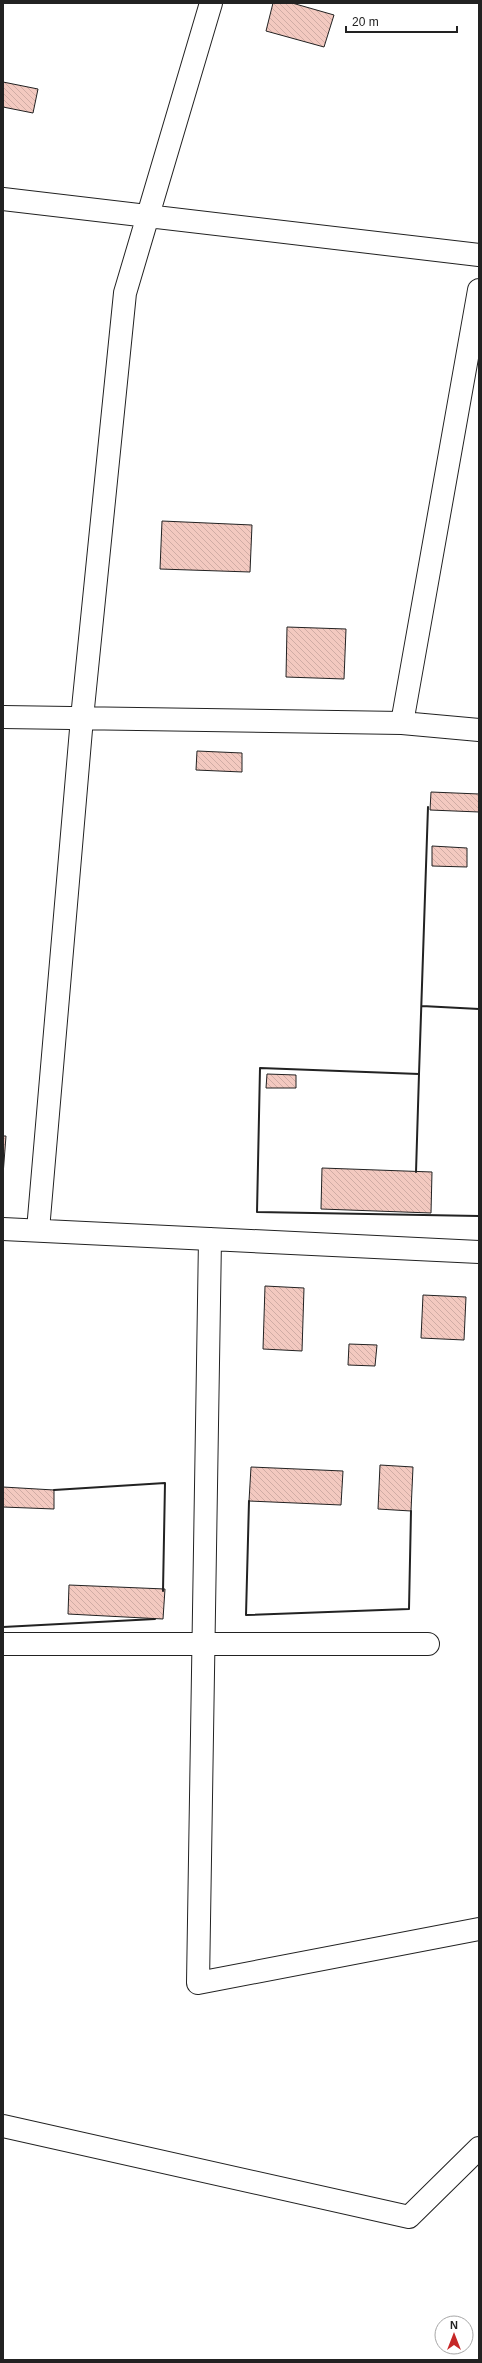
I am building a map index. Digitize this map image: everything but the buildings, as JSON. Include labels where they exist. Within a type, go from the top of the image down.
[{"type":"street","points":[[38,1230],[82,718],[125,293],[211,3]]},
{"type":"street","points":[[3,199],[479,255]]},
{"type":"street","points":[[402,723],[479,290]]},
{"type":"street","points":[[3,717],[402,723],[479,730]]},
{"type":"street","points":[[3,1229],[479,1252]]},
{"type":"street","points":[[210,1239],[198,1983],[479,1929]]},
{"type":"street","points":[[3,1644],[428,1644]]},
{"type":"street","points":[[3,2126],[408,2216],[479,2148]]},
{"type":"wall","points":[[428,807],[419,1074],[260,1068],[257,1212],[479,1216]]},
{"type":"wall","points":[[422,1006],[479,1009]]},
{"type":"wall","points":[[416,1172],[419,1074]]},
{"type":"wall","points":[[54,1490],[165,1483],[163,1591]]},
{"type":"wall","points":[[249,1501],[246,1615],[409,1609],[411,1511]]},
{"type":"wall","points":[[3,1627],[155,1619]]}]
